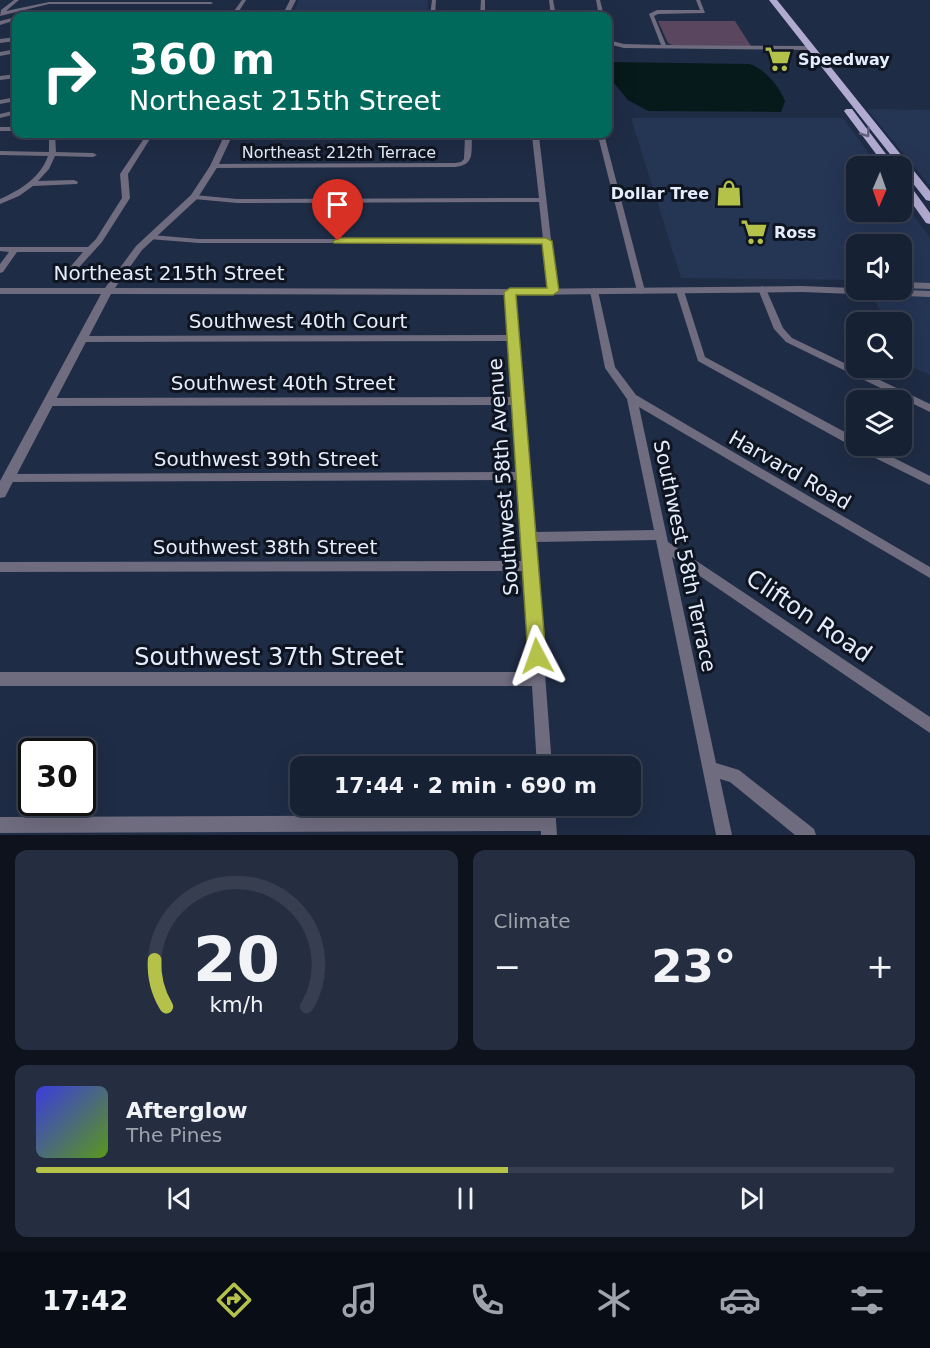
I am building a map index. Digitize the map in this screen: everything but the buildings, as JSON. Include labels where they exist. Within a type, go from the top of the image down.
[{"type":"main road","points":[[763,0],[897,156]]},
{"type":"main road","points":[[773,0],[883,156]]},
{"type":"main road","points":[[912,175],[930,198]]},
{"type":"main road","points":[[912,196],[930,221]]},
{"type":"street","points":[[0,14],[17,0]]},
{"type":"street","points":[[84,3],[90,0]]},
{"type":"street","points":[[664,46],[651,15],[654,13],[703,12],[698,0]]},
{"type":"street","points":[[0,14],[49,3],[211,3]]},
{"type":"street","points":[[612,43],[624,46],[806,48]]},
{"type":"street","points":[[0,202],[14,196],[30,184],[48,164],[52,153],[52,138]]},
{"type":"street","points":[[70,272],[91,250],[126,198],[124,174],[147,138]]},
{"type":"street","points":[[0,493],[108,291],[129,259],[194,197],[214,166],[226,138]]},
{"type":"street","name":"Northeast 212th Terrace","points":[[214,166],[463,164],[467,160],[469,138]]},
{"type":"street","points":[[535,138],[553,291]]},
{"type":"street","points":[[602,138],[641,291]]},
{"type":"street","points":[[0,153],[93,155]]},
{"type":"street","points":[[30,184],[74,182]]},
{"type":"street","points":[[194,197],[237,201],[542,200]]},
{"type":"street","points":[[152,237],[199,241],[546,241]]},
{"type":"street","points":[[0,249],[91,250]]},
{"type":"street","points":[[0,270],[15,249]]},
{"type":"street","points":[[912,285],[930,285]]},
{"type":"street","points":[[802,289],[846,286]]},
{"type":"street","points":[[762,289],[779,329],[789,340],[930,408]]},
{"type":"street","points":[[802,289],[930,294]]},
{"type":"street","name":"Northeast 215th Street","points":[[0,291],[510,292],[802,289]]},
{"type":"street","name":"Southwest 58th Terrace","points":[[594,291],[610,368],[632,398],[724,835]]},
{"type":"street","points":[[680,291],[701,359],[846,438]]},
{"type":"street","name":"Southwest 58th Avenue","points":[[510,292],[544,756]]},
{"type":"street","name":"Southwest 40th Court","points":[[83,339],[513,338]]},
{"type":"street","name":"Harvard Road","points":[[632,398],[930,573]]},
{"type":"street","name":"Southwest 40th Street","points":[[49,402],[517,401]]},
{"type":"street","points":[[881,456],[930,481]]},
{"type":"street","name":"Southwest 39th Street","points":[[8,478],[524,476]]},
{"type":"street","points":[[529,537],[661,540]]},
{"type":"street","name":"Clifton Road","points":[[661,540],[930,726]]},
{"type":"street","name":"Southwest 38th Street","points":[[0,567],[530,566]]},
{"type":"street","name":"Southwest 37th Street","points":[[0,679],[539,679]]},
{"type":"street","points":[[711,769],[734,775],[808,835]]},
{"type":"street","points":[[0,825],[549,829]]},
{"type":"shaded area","points":[[299,0],[428,0],[427,12],[294,12]]},
{"type":"shaded area","points":[[658,21],[735,21],[751,46],[672,45],[668,43]]},
{"type":"shaded area","points":[[612,62],[749,64],[760,69],[770,78],[785,101],[781,112],[648,111],[628,100],[612,81]]},
{"type":"shaded area","points":[[867,109],[930,110],[930,186],[912,164],[912,156],[905,156]]},
{"type":"shaded area","points":[[631,118],[843,118],[871,156],[846,156],[846,222],[912,222],[912,213],[930,238],[930,375],[914,368],[912,364],[912,312],[881,312],[874,300],[912,300],[912,234],[846,234],[846,280],[681,278]]},
{"type":"place","name":"Speedway","points":[[778,59]]},
{"type":"place","name":"Dollar Tree","points":[[729,193]]},
{"type":"place","name":"Ross","points":[[754,232]]},
{"type":"route","points":[[338,241],[546,241],[553,291],[510,292],[537,656]]}]
